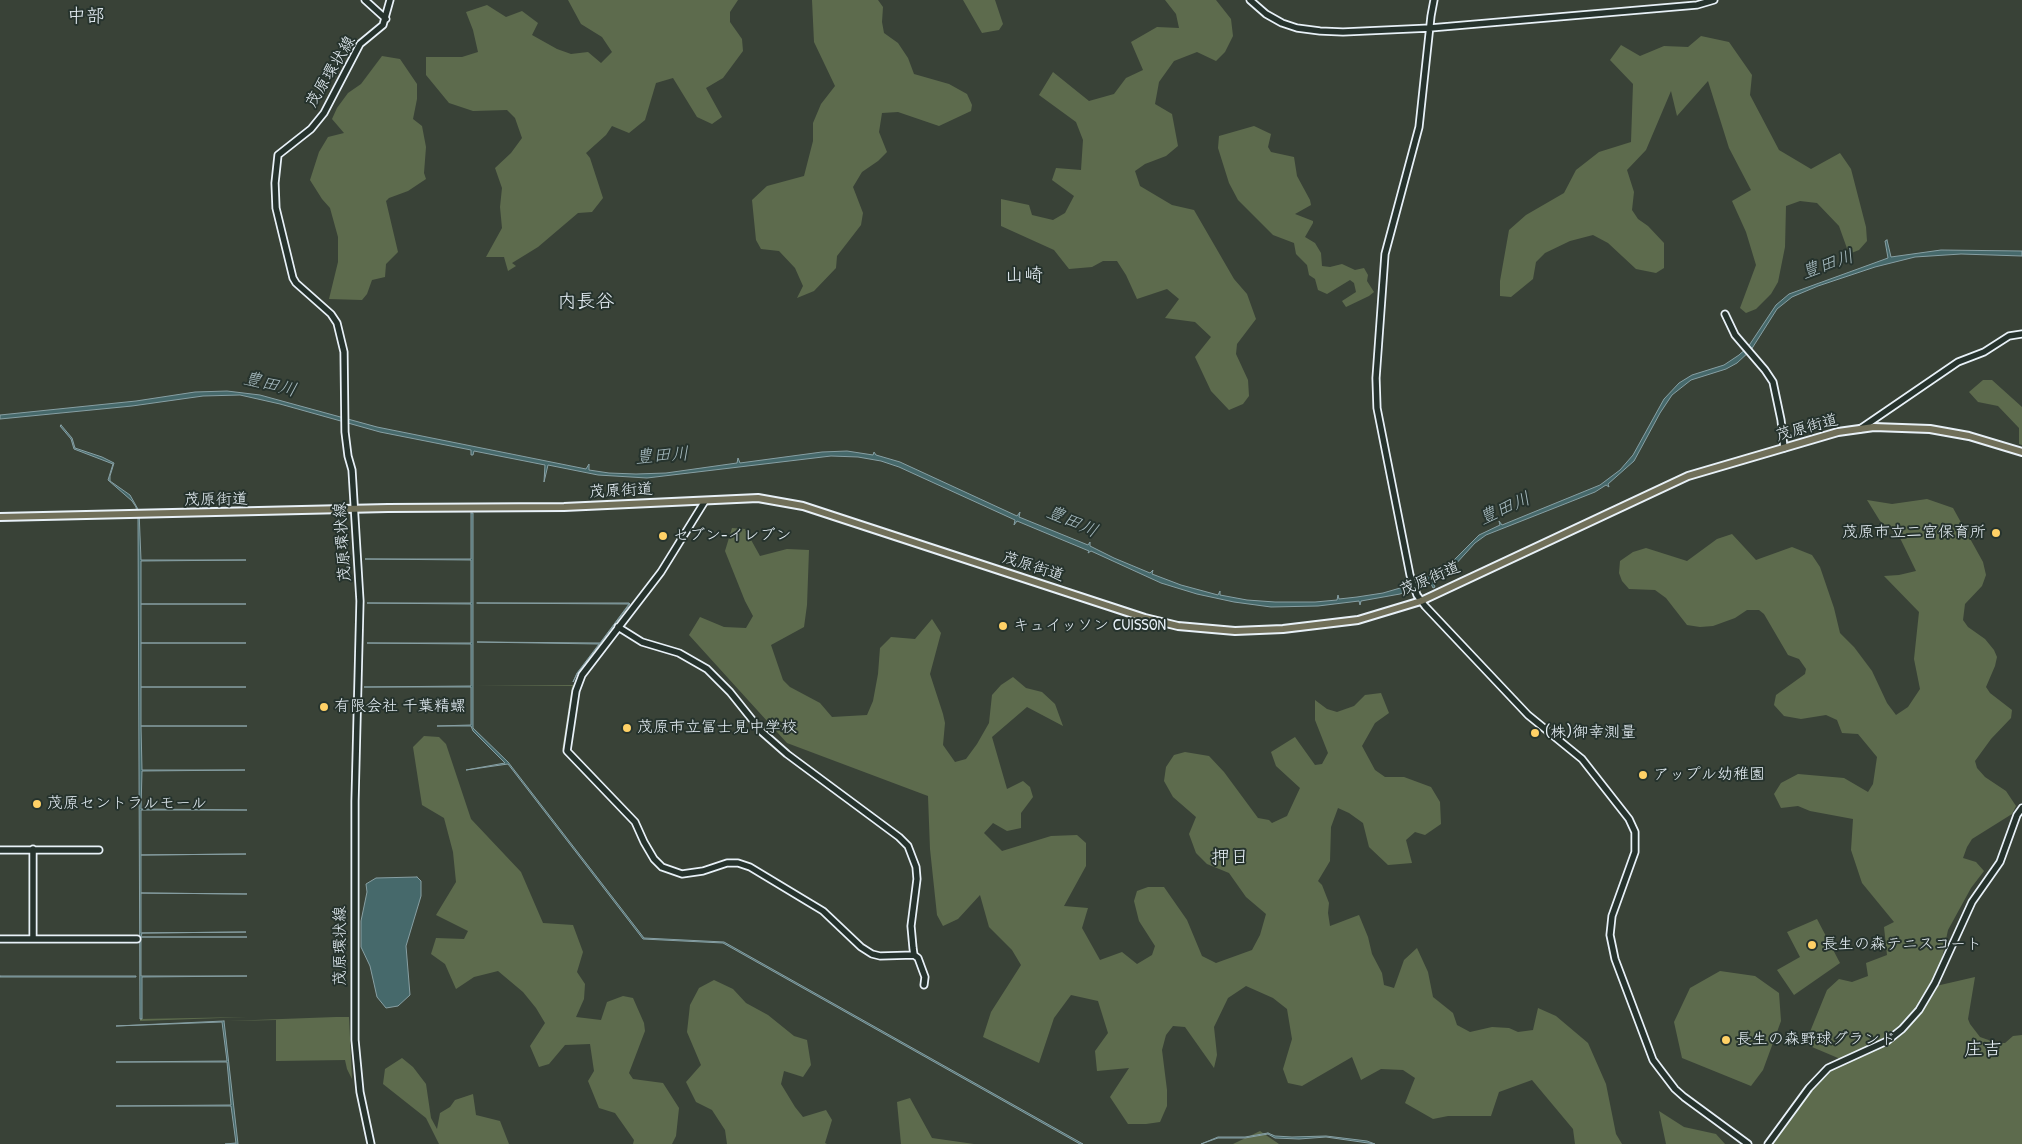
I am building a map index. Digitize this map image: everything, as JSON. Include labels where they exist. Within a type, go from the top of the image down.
[{"type":"main road","name":"茂原街道","points":[[0,517],[564,507],[758,498],[803,506],[1145,618],[1178,626],[1235,632],[1283,629],[1358,620],[1419,598],[1688,476],[1838,432],[1888,427],[1930,429],[1970,436],[2022,452]]},
{"type":"street","points":[[365,0],[386,18]]},
{"type":"street","name":"茂原環状線","points":[[371,1144],[360,1092],[355,1040],[355,801],[360,615],[359,563],[352,470],[345,431],[344,352],[337,323],[330,314],[296,284],[292,275],[276,208],[274,183],[278,156],[310,129],[324,113],[360,44],[383,25],[390,0]]},
{"type":"street","points":[[1250,0],[1266,14],[1282,23],[1297,28],[1343,32],[1430,28],[1697,5],[1714,0]]},
{"type":"street","points":[[1434,0],[1419,127],[1385,254],[1376,378],[1378,408],[1410,575],[1419,598],[1528,715],[1582,759],[1629,819],[1634,832],[1635,852],[1612,916],[1610,935],[1615,959],[1653,1060],[1675,1089],[1684,1097],[1748,1144]]},
{"type":"street","points":[[1725,314],[1741,344],[1769,374],[1773,382],[1781,420],[1784,448]]},
{"type":"street","points":[[1860,429],[1958,362],[1984,352],[2009,336],[2022,334]]},
{"type":"street","points":[[705,501],[661,572],[588,665],[578,684],[567,750],[636,822],[639,833],[654,859],[662,867],[682,874],[703,871],[727,863],[738,863],[750,867],[823,911],[861,948],[872,954],[880,956],[914,955]]},
{"type":"street","points":[[618,627],[642,642],[679,653],[707,669],[730,692],[762,732],[787,754],[899,837],[908,846],[916,867],[917,879],[911,926],[914,955],[921,965],[925,977],[924,985]]},
{"type":"street","points":[[1768,1144],[1808,1088],[1828,1068],[1887,1041],[1902,1029],[1919,1010],[1935,983],[1972,902],[2000,862],[2017,816],[2022,808]]},
{"type":"street","points":[[33,849],[33,939]]},
{"type":"street","points":[[0,850],[99,850]]},
{"type":"street","points":[[0,939],[137,939]]},
{"type":"green space","points":[[568,0],[738,0],[730,12],[730,22],[742,39],[743,51],[723,78],[706,88],[722,117],[712,124],[697,117],[673,78],[656,83],[645,120],[629,133],[612,126],[606,135],[586,153],[590,158],[603,198],[592,212],[578,213],[538,247],[512,263],[516,266],[508,271],[504,257],[486,257],[502,228],[500,207],[502,188],[495,168],[511,153],[522,138],[515,118],[507,110],[473,111],[449,103],[426,75],[426,57],[462,57],[478,52],[473,30],[466,12],[487,5],[506,17],[522,11],[538,23],[532,35],[557,49],[571,54],[588,52],[601,63],[612,52],[602,37],[581,24]]},
{"type":"green space","points":[[812,0],[878,0],[883,7],[882,22],[884,33],[898,43],[908,58],[914,74],[949,84],[967,94],[972,105],[971,111],[939,126],[898,112],[882,113],[879,132],[887,152],[862,172],[853,187],[863,213],[861,225],[837,256],[836,268],[814,291],[797,298],[803,286],[795,268],[779,251],[761,249],[756,240],[752,200],[767,186],[804,176],[813,141],[813,123],[821,104],[835,86],[814,42]]},
{"type":"green space","points":[[963,0],[995,0],[1003,24],[999,30],[982,33]]},
{"type":"green space","points":[[1165,0],[1216,0],[1231,19],[1233,36],[1225,52],[1216,61],[1197,52],[1174,61],[1159,82],[1155,104],[1172,114],[1178,146],[1166,156],[1145,164],[1135,171],[1140,186],[1172,205],[1194,210],[1234,279],[1247,294],[1256,319],[1237,344],[1236,354],[1248,380],[1249,396],[1243,404],[1229,410],[1211,391],[1195,357],[1211,337],[1195,322],[1165,318],[1179,299],[1167,289],[1137,299],[1117,261],[1103,261],[1092,267],[1069,269],[1054,250],[1001,226],[1001,199],[1029,205],[1032,215],[1053,220],[1065,213],[1074,196],[1052,180],[1056,168],[1081,170],[1083,140],[1076,122],[1039,95],[1053,72],[1089,101],[1114,94],[1126,78],[1143,70],[1131,42],[1157,27],[1179,28],[1176,14]]},
{"type":"green space","points":[[1701,36],[1729,42],[1752,75],[1750,95],[1779,150],[1811,169],[1840,153],[1851,169],[1866,227],[1867,241],[1859,250],[1849,254],[1839,226],[1817,203],[1800,201],[1786,206],[1785,247],[1778,282],[1771,294],[1756,309],[1746,313],[1740,308],[1756,265],[1746,232],[1732,201],[1751,190],[1729,148],[1708,81],[1677,116],[1671,91],[1646,150],[1627,170],[1634,192],[1632,210],[1638,219],[1648,226],[1664,243],[1664,268],[1656,273],[1636,269],[1608,243],[1593,235],[1570,241],[1545,253],[1536,262],[1533,279],[1511,297],[1500,296],[1500,281],[1509,230],[1526,215],[1564,193],[1576,170],[1599,152],[1631,142],[1633,84],[1610,60],[1621,45],[1640,56],[1664,46],[1688,47]]},
{"type":"green space","points":[[382,56],[400,59],[417,84],[417,99],[413,119],[422,126],[426,147],[424,173],[426,179],[408,191],[386,201],[398,252],[386,264],[385,277],[372,280],[367,294],[362,300],[329,299],[338,262],[338,237],[330,208],[310,180],[319,152],[328,137],[344,133],[332,119],[337,108],[348,93],[361,84]]},
{"type":"green space","points":[[1254,126],[1271,134],[1268,147],[1271,152],[1294,157],[1297,176],[1311,205],[1295,214],[1313,221],[1305,237],[1315,243],[1321,253],[1322,266],[1330,267],[1342,264],[1355,270],[1364,268],[1368,275],[1367,281],[1374,292],[1369,296],[1346,307],[1342,301],[1356,292],[1354,283],[1350,280],[1327,294],[1318,290],[1315,279],[1309,275],[1307,265],[1296,254],[1294,243],[1273,235],[1238,200],[1229,183],[1218,148],[1219,136]]},
{"type":"green space","points":[[1983,380],[1992,380],[2022,407],[2022,445],[2019,444],[2019,428],[1998,406],[1978,402],[1969,392]]},
{"type":"green space","points":[[1927,499],[1953,508],[1983,562],[1986,575],[1982,586],[1965,604],[1963,620],[1968,627],[1985,639],[1994,650],[1997,657],[1986,687],[1990,693],[2012,710],[2011,718],[1991,739],[1975,761],[1977,768],[1985,777],[2006,791],[2016,806],[2012,814],[1972,839],[1967,847],[1963,858],[1976,862],[1984,871],[1971,888],[1948,930],[1936,986],[1975,977],[1968,1019],[1980,1037],[1997,1043],[2005,1043],[2013,1036],[2022,1035],[2022,1144],[1770,1144],[1816,1082],[1830,1070],[1843,1063],[1838,1058],[1805,1044],[1827,990],[1839,979],[1852,982],[1868,976],[1866,963],[1887,955],[1884,927],[1894,922],[1862,883],[1851,850],[1853,819],[1810,811],[1798,806],[1781,808],[1774,794],[1781,783],[1798,774],[1844,778],[1868,792],[1873,784],[1877,757],[1858,734],[1842,733],[1837,720],[1826,715],[1801,719],[1784,716],[1774,705],[1776,695],[1805,674],[1806,669],[1799,659],[1788,655],[1764,614],[1759,610],[1747,610],[1735,618],[1713,626],[1687,625],[1666,598],[1655,590],[1629,589],[1622,581],[1619,573],[1620,561],[1633,552],[1646,548],[1687,561],[1717,539],[1732,534],[1756,560],[1792,547],[1812,555],[1820,567],[1834,608],[1840,633],[1854,647],[1872,671],[1887,703],[1896,715],[1908,707],[1920,689],[1914,659],[1919,612],[1884,576],[1916,571],[1900,538],[1880,521],[1867,500],[1892,504]]},
{"type":"green space","points":[[732,528],[745,529],[760,556],[787,549],[809,550],[807,605],[804,627],[771,645],[783,680],[790,687],[820,703],[832,717],[867,715],[873,701],[880,648],[891,637],[915,639],[932,619],[941,633],[930,674],[945,723],[943,745],[955,762],[966,759],[977,744],[989,723],[992,695],[1001,685],[1013,677],[1026,688],[1042,692],[1055,704],[1063,726],[1027,707],[992,737],[1007,789],[1023,781],[1030,787],[1033,797],[1021,813],[1021,828],[1007,831],[993,823],[984,833],[1002,851],[1051,836],[1077,835],[1086,843],[1086,866],[1064,906],[1088,908],[1082,928],[1100,960],[1122,952],[1137,964],[1152,955],[1155,946],[1139,921],[1134,901],[1137,891],[1148,887],[1164,887],[1187,920],[1202,956],[1216,963],[1252,950],[1260,935],[1266,914],[1246,897],[1229,873],[1207,864],[1196,853],[1189,834],[1196,817],[1173,797],[1164,781],[1166,767],[1174,755],[1185,752],[1209,756],[1224,772],[1258,818],[1269,820],[1272,823],[1287,816],[1300,788],[1276,766],[1271,752],[1295,737],[1315,765],[1322,764],[1328,753],[1315,720],[1315,700],[1327,709],[1337,712],[1354,706],[1365,695],[1381,693],[1389,713],[1375,723],[1362,746],[1375,770],[1385,777],[1404,777],[1431,787],[1440,802],[1441,824],[1425,835],[1415,832],[1406,840],[1412,863],[1388,865],[1369,847],[1363,823],[1338,808],[1331,827],[1330,861],[1318,881],[1322,885],[1329,903],[1330,926],[1359,915],[1368,937],[1372,954],[1382,973],[1384,985],[1394,988],[1404,960],[1417,948],[1428,972],[1433,997],[1453,1013],[1457,1025],[1470,1032],[1492,1027],[1509,1028],[1518,1032],[1533,1030],[1538,1008],[1556,1016],[1588,1043],[1606,1084],[1616,1134],[1622,1144],[1575,1144],[1573,1129],[1532,1080],[1499,1092],[1491,1116],[1448,1116],[1433,1119],[1405,1103],[1415,1078],[1403,1070],[1381,1069],[1361,1080],[1352,1057],[1302,1086],[1288,1083],[1283,1069],[1292,1039],[1287,1009],[1273,998],[1246,986],[1228,998],[1214,1027],[1217,1055],[1214,1068],[1185,1027],[1173,1026],[1166,1035],[1162,1050],[1167,1106],[1160,1122],[1128,1124],[1110,1097],[1129,1068],[1097,1071],[1095,1051],[1108,1033],[1098,1001],[1071,995],[1054,1018],[1039,1063],[983,1037],[991,1012],[1021,965],[1012,950],[989,927],[980,895],[958,919],[943,926],[937,915],[930,849],[928,796],[787,743],[689,635],[700,617],[724,627],[746,628],[753,616],[725,551]]},
{"type":"green space","points":[[476,685],[573,685],[575,687],[565,747],[562,750],[572,686]]},
{"type":"green space","points":[[424,736],[439,737],[446,744],[471,819],[521,872],[543,923],[573,925],[583,952],[577,972],[585,984],[584,999],[576,1017],[601,1020],[607,1002],[623,996],[633,998],[644,1023],[645,1031],[629,1073],[633,1079],[663,1083],[679,1108],[676,1136],[672,1144],[633,1144],[634,1140],[615,1113],[599,1108],[588,1081],[594,1071],[590,1044],[565,1045],[549,1064],[539,1067],[530,1046],[545,1023],[523,992],[498,971],[474,977],[456,989],[445,964],[431,954],[436,938],[464,939],[468,931],[436,915],[456,882],[453,852],[444,818],[422,805],[413,747]]},
{"type":"green space","name":"長生の森テニスコート","points":[[1817,919],[1840,963],[1794,995],[1777,970],[1800,957],[1787,932]]},
{"type":"green space","points":[[139,937],[140,1019],[247,1017],[140,1021]]},
{"type":"green space","name":"長生の森野球グランド","points":[[1720,971],[1755,976],[1779,993],[1781,1021],[1763,1070],[1751,1086],[1682,1058],[1674,1022],[1690,988]]},
{"type":"green space","points":[[714,980],[733,989],[746,1003],[768,1015],[794,1036],[807,1040],[811,1065],[803,1077],[784,1071],[781,1084],[803,1117],[826,1110],[832,1120],[825,1143],[827,1144],[727,1144],[725,1130],[712,1110],[696,1102],[686,1082],[701,1065],[687,1032],[690,1005],[699,988]]},
{"type":"green space","points":[[349,1017],[352,1079],[345,1060],[276,1061],[276,1020],[228,1021]]},
{"type":"green space","points":[[402,1058],[413,1067],[426,1084],[431,1118],[437,1129],[440,1113],[450,1107],[455,1100],[473,1094],[476,1115],[500,1121],[509,1144],[439,1144],[426,1118],[383,1084],[385,1069]]},
{"type":"green space","points":[[910,1098],[932,1138],[974,1144],[901,1144],[897,1102]]},
{"type":"green space","points":[[1659,1111],[1684,1127],[1716,1134],[1725,1144],[1666,1144]]},
{"type":"green space","points":[[1260,1131],[1279,1144],[1233,1144]]},
{"type":"water","points":[[1887,240],[1891,257],[1941,250],[2022,251],[2022,256],[1961,254],[1915,257],[1875,267],[1818,286],[1792,297],[1777,309],[1751,350],[1737,363],[1726,369],[1691,380],[1672,395],[1634,461],[1608,484],[1609,487],[1606,485],[1595,492],[1486,535],[1475,543],[1454,566],[1432,580],[1435,587],[1433,588],[1430,582],[1400,594],[1361,601],[1360,605],[1359,601],[1318,606],[1271,607],[1197,594],[1161,583],[1091,551],[1088,553],[1089,551],[1017,521],[1014,525],[1015,520],[899,467],[881,461],[858,457],[831,456],[647,478],[598,475],[548,465],[544,482],[545,465],[474,451],[473,455],[471,455],[471,450],[380,432],[280,404],[240,395],[203,396],[132,406],[0,419],[0,415],[136,401],[195,392],[227,391],[260,395],[377,427],[586,469],[589,464],[589,470],[609,473],[666,473],[737,463],[738,458],[740,463],[822,452],[847,451],[873,455],[874,452],[876,455],[900,462],[1017,516],[1020,512],[1019,517],[1088,545],[1090,542],[1090,546],[1114,558],[1150,573],[1153,570],[1152,574],[1181,585],[1218,595],[1220,591],[1220,595],[1247,600],[1315,602],[1337,600],[1338,595],[1339,599],[1357,597],[1383,593],[1407,586],[1447,567],[1479,535],[1500,525],[1499,521],[1502,525],[1600,485],[1620,470],[1633,455],[1664,399],[1679,383],[1692,375],[1724,365],[1739,355],[1748,347],[1776,305],[1789,294],[1888,258],[1885,241]]},
{"type":"water","points":[[61,425],[72,438],[75,448],[114,463],[110,481],[130,495],[139,511],[141,560],[246,560],[141,561],[142,770],[245,770],[142,771],[141,809],[247,810],[141,810],[141,933],[246,932],[142,933],[141,976],[247,976],[142,977],[142,1019],[140,1019],[138,519],[136,507],[132,501],[108,480],[113,464],[74,449],[71,439]]},
{"type":"water","points":[[471,513],[473,513],[473,728],[508,762],[644,938],[724,942],[1083,1144],[723,943],[643,939],[508,764],[466,770],[505,763],[473,731],[471,726],[437,726],[471,725],[471,687],[364,687],[471,686],[471,644],[367,643],[471,643],[471,604],[367,603],[471,603],[471,560],[365,559],[471,559]]},
{"type":"water","points":[[477,603],[630,604],[573,682],[577,673],[599,644],[477,642],[600,643],[629,604]]},
{"type":"water","points":[[417,877],[421,881],[421,896],[406,946],[410,995],[398,1006],[386,1008],[377,997],[370,966],[361,947],[361,921],[367,892],[366,884],[376,878]]},
{"type":"water","points":[[136,976],[136,977],[0,977]]},
{"type":"water","points":[[224,1021],[238,1144],[225,1144],[236,1143],[231,1106],[116,1106],[231,1105],[227,1062],[116,1062],[227,1061],[222,1022],[116,1026]]},
{"type":"water","points":[[1268,1133],[1275,1136],[1292,1137],[1326,1136],[1367,1141],[1375,1144],[1326,1137],[1275,1138],[1268,1134],[1245,1138],[1218,1138],[1201,1144],[1218,1137],[1245,1137]]},
{"type":"place","name":"茂原市立二宮保育所","points":[[1996,533]]},
{"type":"place","name":"セブン-イレブン","points":[[663,536]]},
{"type":"place","name":"キュイッソン CUISSON","points":[[1003,626]]},
{"type":"place","name":"有限会社 千葉精螺","points":[[324,707]]},
{"type":"place","name":"茂原市立冨士見中学校","points":[[627,728]]},
{"type":"place","name":"(株)御幸測量","points":[[1535,733]]},
{"type":"place","name":"アップル幼稚園","points":[[1643,775]]},
{"type":"place","name":"茂原セントラルモール","points":[[37,804]]},
{"type":"place","name":"長生の森テニスコート","points":[[1812,945]]},
{"type":"place","name":"長生の森野球グランド","points":[[1726,1040]]},
{"type":"district","name":"中部","points":[[86,17]]},
{"type":"district","name":"山崎","points":[[1024,276]]},
{"type":"district","name":"内長谷","points":[[586,302]]},
{"type":"district","name":"押日","points":[[1230,858]]},
{"type":"district","name":"庄吉","points":[[1983,1050]]},
{"type":"water label","name":"豊田川","points":[[1828,265]]},
{"type":"water label","name":"豊田川","points":[[270,385]]},
{"type":"water label","name":"豊田川","points":[[662,456]]},
{"type":"water label","name":"豊田川","points":[[1505,509]]},
{"type":"water label","name":"豊田川","points":[[1072,522]]}]
